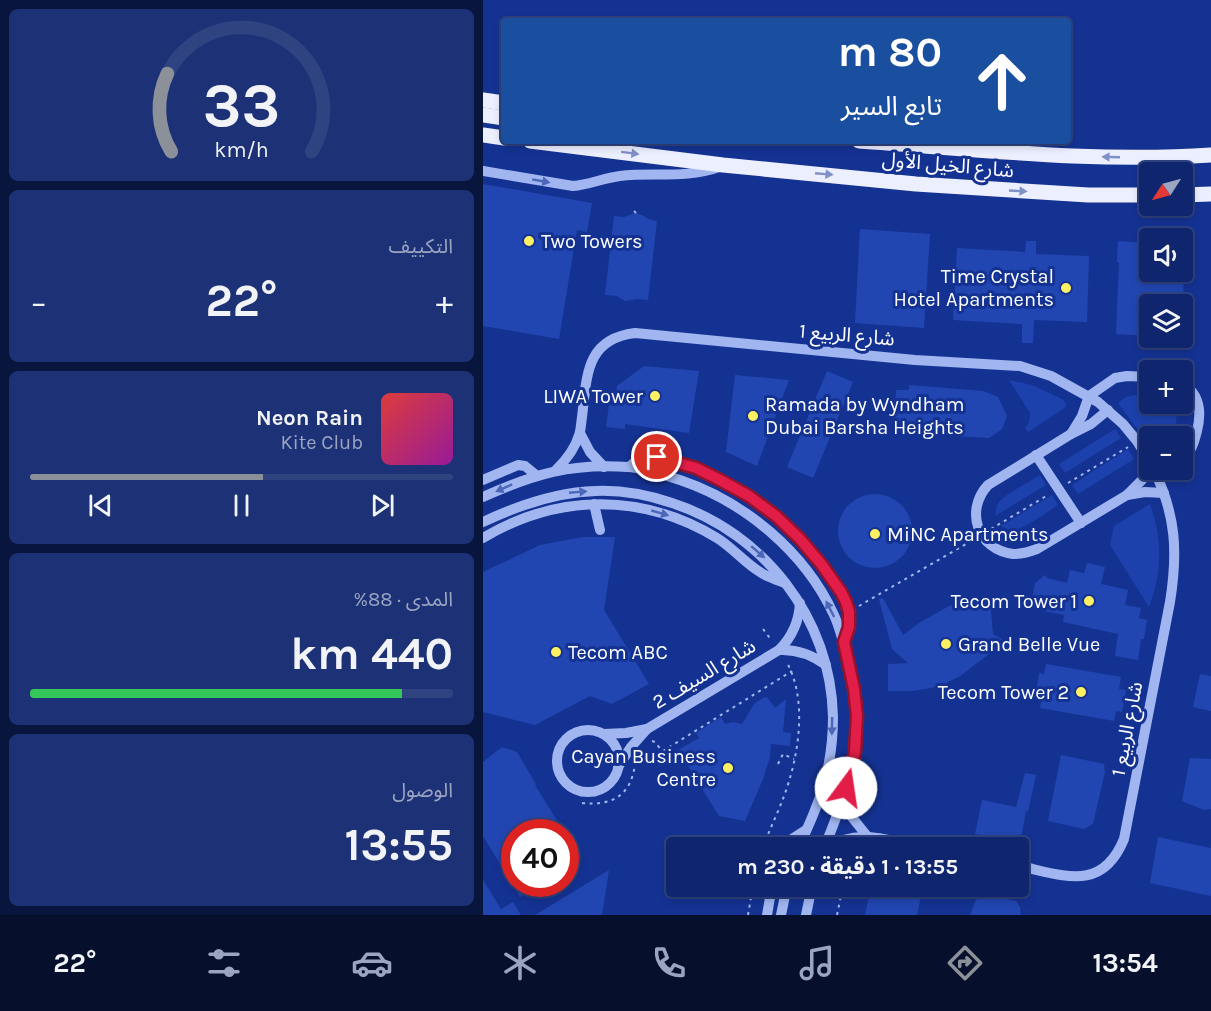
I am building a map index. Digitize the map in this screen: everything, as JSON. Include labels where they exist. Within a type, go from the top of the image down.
[{"type":"main road","points":[[483,100],[501,103]]},
{"type":"main road","points":[[483,115],[501,118]]},
{"type":"main road","points":[[483,135],[501,137]]},
{"type":"main road","points":[[483,142],[501,137]]},
{"type":"main road","name":"شارع الخيل الأول","points":[[555,144],[723,165],[916,184],[1088,195],[1139,195]]},
{"type":"main road","name":"شارع الخيل الأول","points":[[898,144],[1014,153],[1133,158],[1180,158],[1211,155]]},
{"type":"main road","points":[[1193,195],[1211,194]]},
{"type":"street","points":[[483,171],[573,186],[623,176],[690,174],[723,165]]},
{"type":"street","name":"شارع الربيع 1","points":[[556,470],[571,453],[580,433],[588,372],[594,356],[611,339],[635,333],[927,361],[1020,366],[1051,376],[1089,396],[1123,424],[1139,444]]},
{"type":"street","points":[[1071,434],[1082,416],[1089,396],[1115,378],[1139,377]]},
{"type":"street","points":[[1193,392],[1200,410],[1193,446]]},
{"type":"street","points":[[1108,410],[1091,424],[988,485],[982,491],[976,507],[977,526],[982,535],[996,548],[1011,554],[1037,549],[1127,495],[1142,480]]},
{"type":"street","points":[[580,433],[590,452],[605,467]]},
{"type":"street","points":[[1036,455],[1081,523]]},
{"type":"street","points":[[629,467],[642,457],[652,456],[696,468],[749,496],[776,516],[800,539],[841,592],[849,612],[849,627],[844,642]]},
{"type":"street","points":[[483,480],[518,465],[525,466],[536,475]]},
{"type":"street","points":[[483,497],[536,475],[556,470],[579,467],[629,467],[663,474],[695,485],[725,500],[754,519],[780,541],[814,581],[834,615],[844,642],[854,689],[857,728],[855,752],[830,837]]},
{"type":"street","name":"شارع الربيع 1","points":[[1029,868],[1068,876],[1081,877],[1094,874],[1113,859],[1124,839],[1175,564],[1171,511],[1159,480]]},
{"type":"street","points":[[483,522],[542,498],[597,490],[625,492],[687,507],[715,521],[742,539],[766,560],[800,603],[815,633],[826,665],[831,697],[833,716],[830,753],[822,792],[803,837]]},
{"type":"street","points":[[1127,495],[1145,492],[1164,493]]},
{"type":"street","points":[[594,504],[600,530]]},
{"type":"street","points":[[483,538],[520,519],[565,506],[594,504],[634,506],[679,518],[700,528],[720,540],[762,574],[787,584]]},
{"type":"street","name":"شارع السيف 2","points":[[618,767],[647,729],[779,650],[794,629],[800,603]]},
{"type":"street","name":"شارع السيف 2","points":[[779,650],[796,650],[806,653],[826,665]]},
{"type":"street","points":[[585,729],[596,730],[604,734],[611,740],[619,757],[615,776],[610,783],[594,792],[579,791],[571,787],[564,781],[557,766],[557,752],[565,739],[585,729]]},
{"type":"street","name":"شارع السيف 2","points":[[604,734],[647,729]]},
{"type":"street","points":[[842,799],[851,816],[867,836]]},
{"type":"street","points":[[795,837],[806,830]]},
{"type":"street","points":[[858,837],[872,837]]},
{"type":"street","points":[[767,915],[770,897]]},
{"type":"street","points":[[781,915],[785,897]]},
{"type":"street","points":[[805,915],[809,897]]},
{"type":"path","points":[[849,612],[1137,441]]},
{"type":"path","points":[[763,629],[792,671],[796,684],[799,717],[795,759],[783,798],[767,837]]},
{"type":"path","points":[[652,741],[655,741],[663,751],[792,671]]},
{"type":"path","points":[[778,764],[783,754],[795,759]]},
{"type":"path","points":[[582,803],[606,802],[622,795],[630,783],[637,757]]},
{"type":"path","points":[[748,915],[751,897]]},
{"type":"path","points":[[837,915],[841,897]]},
{"type":"shaded area","points":[[1009,380],[1032,385],[1062,399],[1066,406],[1028,432],[1025,428],[1029,422],[1030,413]]},
{"type":"shaded area","points":[[1139,395],[1139,414],[1177,414],[1175,426],[1139,426],[1139,431],[1118,403],[1126,397]]},
{"type":"shaded area","points":[[1115,429],[1121,438],[1065,473],[1059,464]]},
{"type":"shaded area","points":[[1128,449],[1134,459],[1078,494],[1072,485]]},
{"type":"shaded area","points":[[1040,475],[1046,485],[995,516],[997,505],[1002,499]]},
{"type":"shaded area","points":[[1052,495],[1058,505],[1031,523],[1015,530],[1001,526]]},
{"type":"shaded area","points":[[1150,504],[1157,530],[1159,556],[1156,581],[1149,607],[1110,545],[1114,526]]},
{"type":"building","name":"Two Towers","points":[[483,184],[592,203],[587,232],[577,230],[559,339],[483,326]]},
{"type":"building","points":[[636,213],[657,221],[648,300],[625,301],[617,296],[605,295],[614,216],[624,217]]},
{"type":"building","points":[[860,229],[930,234],[924,328],[855,323]]},
{"type":"building","points":[[1026,241],[1036,241],[1036,254],[1089,256],[1087,322],[1034,320],[1033,343],[1022,343],[1022,324],[953,320],[957,248],[1025,252]]},
{"type":"building","points":[[1118,241],[1139,242],[1139,282],[1184,282],[1183,294],[1139,294],[1139,335],[1116,334],[1119,263],[1117,262]]},
{"type":"building","name":"LIWA Tower","points":[[644,366],[699,371],[689,433],[625,424],[625,429],[606,427],[609,405],[614,406],[617,386]]},
{"type":"building","points":[[827,371],[853,382],[813,478],[787,467]]},
{"type":"building","name":"Ramada by Wyndham Dubai Barsha Heights","points":[[735,375],[789,380],[757,466],[726,452]]},
{"type":"building","points":[[909,385],[983,391],[998,397],[1007,416],[1002,429],[989,438],[906,433],[905,427],[894,425],[896,390],[909,390]]},
{"type":"building","name":"MiNC Apartments","points":[[875,494],[896,500],[906,510],[912,531],[906,552],[896,562],[875,568],[854,562],[844,552],[838,531],[844,510],[854,500]]},
{"type":"building","name":"Tecom ABC","points":[[583,537],[615,537],[604,610],[649,684],[612,704],[590,696],[535,725],[483,712],[483,572],[540,545]]},
{"type":"building","name":"Tecom Tower 1","points":[[1087,563],[1105,567],[1101,584],[1128,590],[1125,605],[1141,608],[1139,618],[1147,620],[1138,660],[1115,656],[1118,634],[1063,622],[1064,615],[1030,608],[1035,583],[1045,575],[1047,578],[1067,583],[1070,570],[1084,573]]},
{"type":"building","name":"Grand Belle Vue","points":[[883,598],[903,635],[949,606],[990,599],[993,634],[1002,639],[989,654],[960,676],[944,684],[912,691],[888,691],[888,664],[908,663],[892,649],[879,599]]},
{"type":"building","name":"Tecom Tower 2","points":[[1046,664],[1121,677],[1119,689],[1126,690],[1122,712],[1116,711],[1114,721],[1040,708],[1042,695],[1036,694],[1039,673],[1044,674]]},
{"type":"building","points":[[1200,674],[1211,676],[1211,711],[1193,707]]},
{"type":"building","name":"Cayan Business Centre","points":[[767,697],[775,708],[786,699],[783,732],[791,733],[790,746],[771,744],[770,757],[763,779],[745,821],[719,816],[678,750],[699,738],[696,733],[721,717],[725,724],[733,722],[742,724],[754,704]]},
{"type":"building","points":[[502,747],[517,752],[556,819],[501,819],[501,866],[483,836],[483,762]]},
{"type":"building","points":[[1061,755],[1104,764],[1105,772],[1093,824],[1084,829],[1048,821]]},
{"type":"building","points":[[1190,758],[1211,759],[1211,809],[1204,810],[1182,801]]},
{"type":"building","points":[[1025,773],[1036,775],[1021,837],[990,837],[975,834],[982,800],[1016,807]]},
{"type":"building","points":[[1158,837],[1211,848],[1211,896],[1150,883]]},
{"type":"building","points":[[609,870],[602,915],[535,915],[565,897],[579,897],[579,888]]},
{"type":"building","points":[[483,880],[501,909],[513,902],[521,915],[483,915]]},
{"type":"building","points":[[869,897],[921,897],[917,915],[865,915]]},
{"type":"building","points":[[981,897],[995,897],[1016,901],[1021,915],[970,915],[976,900]]},
{"type":"place","name":"Two Towers","points":[[529,241]]},
{"type":"place","name":"Time Crystal Hotel Apartments","points":[[1066,288]]},
{"type":"place","name":"LIWA Tower","points":[[655,396]]},
{"type":"place","name":"Ramada by Wyndham Dubai Barsha Heights","points":[[753,416]]},
{"type":"place","name":"MiNC Apartments","points":[[875,534]]},
{"type":"place","name":"Tecom Tower 1","points":[[1089,601]]},
{"type":"place","name":"Grand Belle Vue","points":[[946,644]]},
{"type":"place","name":"Tecom ABC","points":[[556,652]]},
{"type":"place","name":"Tecom Tower 2","points":[[1081,692]]},
{"type":"place","name":"Cayan Business Centre","points":[[728,768]]},
{"type":"route","points":[[657,457],[696,468],[749,496],[776,516],[800,539],[841,592],[849,612],[849,627],[844,642],[857,716],[855,752],[846,788]]}]
